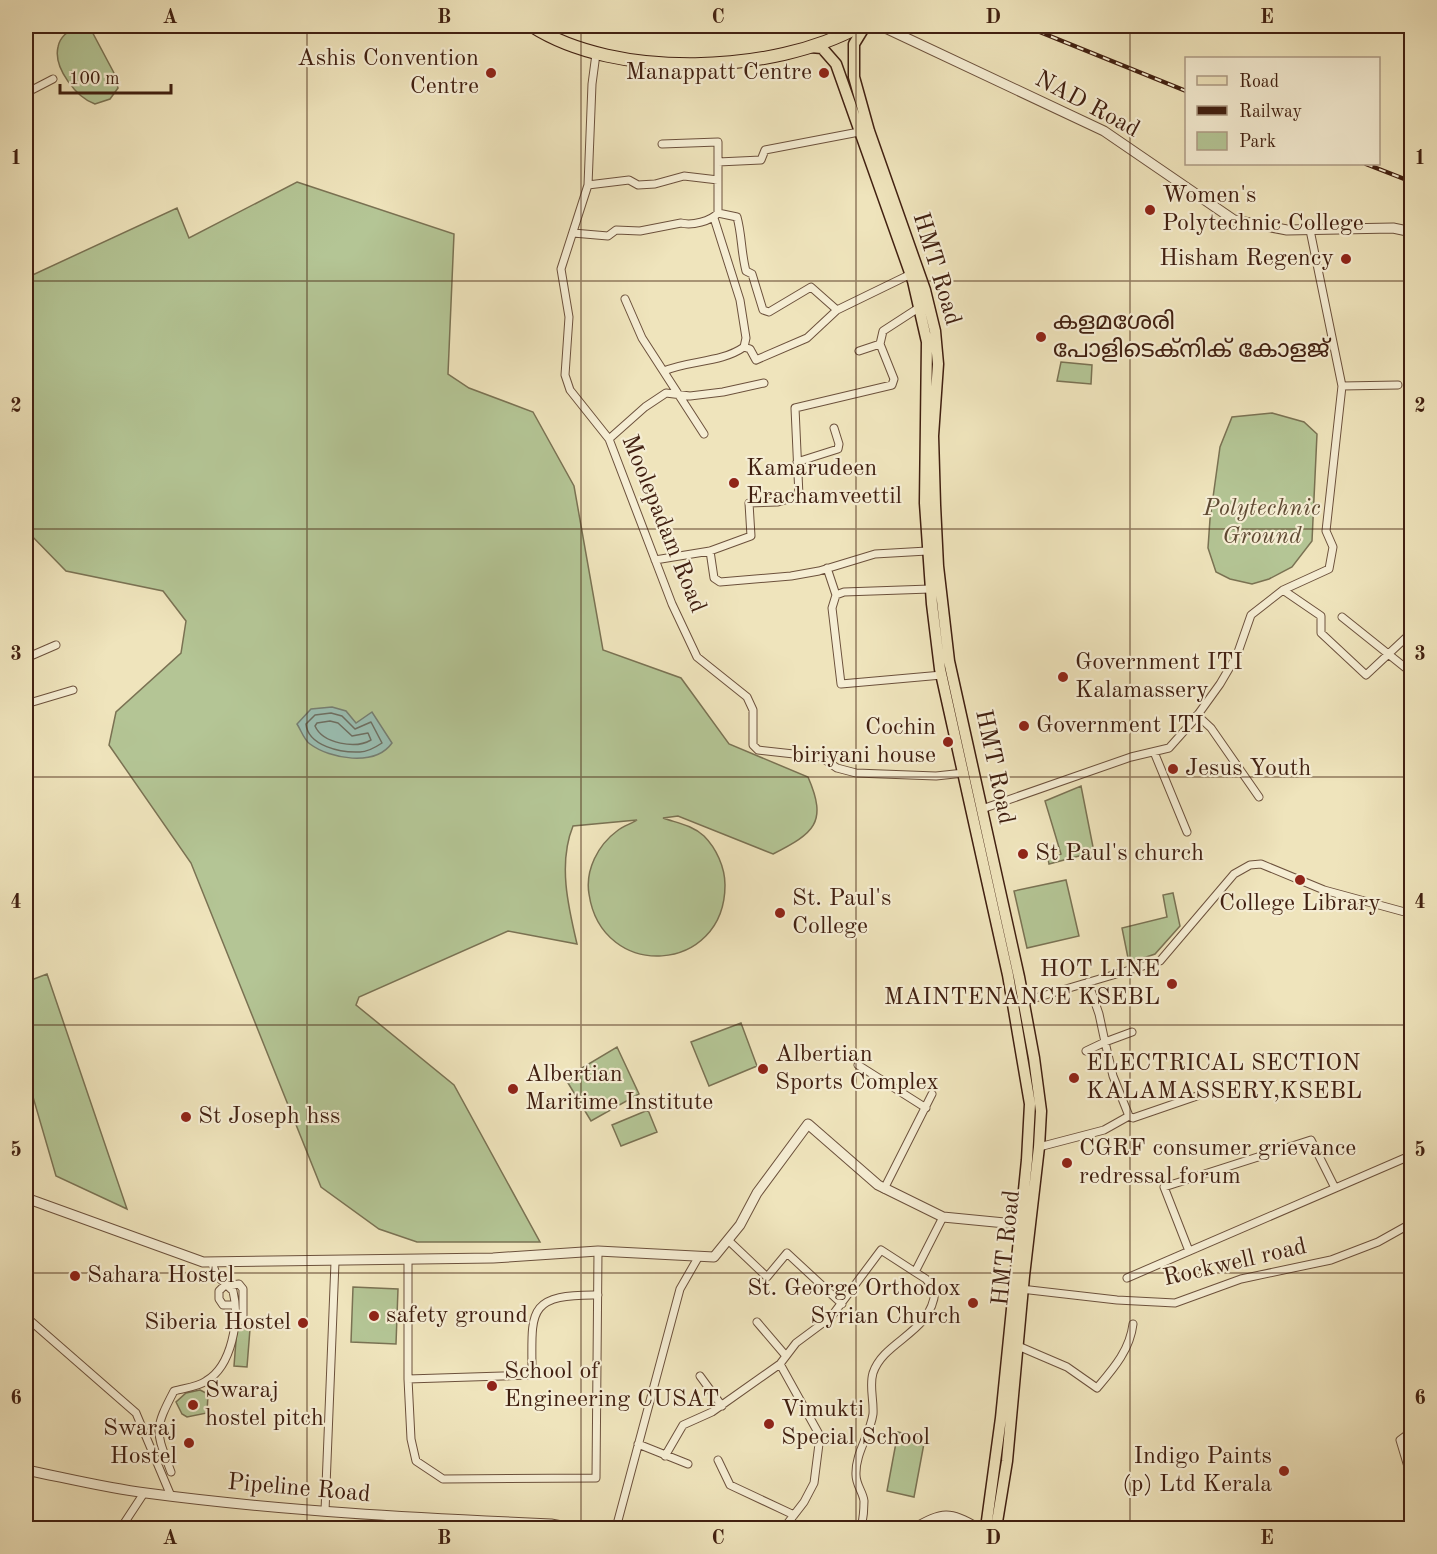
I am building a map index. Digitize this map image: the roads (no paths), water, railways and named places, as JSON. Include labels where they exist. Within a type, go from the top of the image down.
[{"type":"highway","points":[[532,26],[565,43],[596,54],[695,63],[759,58],[806,48],[834,39],[860,26]]},
{"type":"main road","name":"HMT Road","points":[[865,26],[854,44],[854,77],[868,130],[925,290],[935,331],[938,364],[933,461],[938,566],[964,773],[982,836],[1038,1084],[1039,1148],[1025,1226],[986,1528]]},
{"type":"main road","name":"HMT Road","points":[[806,48],[822,48],[836,64],[911,274],[920,307],[928,356],[924,456],[930,589],[942,675],[982,808],[982,836]]},
{"type":"main road","name":"HMT Road","points":[[1018,1003],[1030,1104],[1025,1226]]},
{"type":"main road","name":"HMT Road","points":[[996,1528],[1008,1461],[1018,1346],[1018,1289]]},
{"type":"street","name":"NAD Road","points":[[881,26],[1104,131],[1234,220],[1287,230],[1393,228],[1412,232]]},
{"type":"street","name":"Moolepadam Road","points":[[596,54],[592,84],[588,185],[561,269],[561,282],[569,317],[565,375],[570,390],[609,439],[672,604],[697,657],[747,697],[753,710],[753,745],[758,750],[821,757],[837,768],[856,773],[936,776],[964,773]]},
{"type":"street","points":[[26,93],[53,79]]},
{"type":"street","points":[[718,162],[761,160],[765,150],[859,132]]},
{"type":"street","points":[[662,144],[718,142],[716,215],[740,300],[747,338],[744,347],[735,354],[683,363],[664,371]]},
{"type":"street","points":[[588,185],[629,180],[638,185],[655,184],[684,176],[718,180]]},
{"type":"street","points":[[573,233],[608,236],[616,230],[650,230],[716,215],[737,217],[741,231],[741,253],[746,271],[752,274],[763,310],[769,312],[811,287],[837,310]]},
{"type":"street","points":[[982,808],[1168,748],[1197,715],[1237,655],[1251,615],[1283,590],[1329,569],[1333,547],[1326,531],[1342,386],[1310,230]]},
{"type":"street","points":[[744,347],[750,349],[756,360],[807,338],[837,310],[911,274]]},
{"type":"street","points":[[625,299],[642,338],[670,378],[676,393],[704,434]]},
{"type":"street","points":[[655,560],[710,551],[751,536],[749,503],[779,502],[799,496],[795,408],[892,385],[894,379],[880,344],[883,332],[920,307]]},
{"type":"street","points":[[859,351],[880,344]]},
{"type":"street","points":[[609,439],[661,395],[676,393],[690,396],[764,383]]},
{"type":"street","points":[[1342,386],[1398,385]]},
{"type":"street","points":[[797,462],[838,449],[839,444],[834,428]]},
{"type":"street","points":[[710,551],[714,578],[720,582],[790,576],[875,554],[927,551]]},
{"type":"street","points":[[827,568],[836,595],[831,608],[841,684],[942,675]]},
{"type":"street","points":[[836,595],[843,592],[930,589]]},
{"type":"street","points":[[1283,590],[1321,616],[1321,633],[1366,675],[1412,632]]},
{"type":"street","points":[[1342,617],[1390,653],[1412,673]]},
{"type":"street","points":[[26,658],[56,645]]},
{"type":"street","points":[[26,704],[74,690]]},
{"type":"street","points":[[1197,715],[1210,728],[1259,797]]},
{"type":"street","points":[[1154,752],[1187,832]]},
{"type":"street","points":[[1018,1003],[1160,961],[1234,874],[1250,865],[1261,864],[1324,890],[1412,914]]},
{"type":"street","points":[[1088,982],[1100,1014],[1113,1077],[1129,1116]]},
{"type":"street","points":[[1086,1051],[1132,1032]]},
{"type":"street","points":[[858,1065],[926,1108]]},
{"type":"street","points":[[884,1189],[932,1094]]},
{"type":"street","points":[[1039,1148],[1104,1130],[1129,1116],[1133,1118],[1197,1096]]},
{"type":"street","points":[[26,1198],[203,1262],[212,1263],[493,1258],[598,1251],[714,1257],[740,1225],[757,1193],[808,1124],[884,1189],[943,1217],[1025,1226]]},
{"type":"street","points":[[1189,1251],[1164,1187],[1311,1140],[1335,1188]]},
{"type":"street","points":[[1127,1278],[1412,1155]]},
{"type":"street","points":[[915,1272],[943,1217]]},
{"type":"street","name":"Rockwell road","points":[[1018,1289],[1117,1300],[1175,1302],[1241,1279],[1331,1260],[1378,1242],[1412,1223]]},
{"type":"street","points":[[728,1240],[766,1277],[787,1253],[842,1304]]},
{"type":"street","points":[[665,1456],[683,1425],[722,1406],[780,1364],[796,1343],[831,1317],[881,1250],[926,1279],[935,1291],[934,1303],[925,1318],[906,1339],[884,1356],[874,1371],[871,1384],[873,1416],[858,1459],[856,1475],[864,1500],[861,1528]]},
{"type":"street","points":[[408,1260],[408,1379],[411,1439],[416,1461],[443,1479],[596,1478],[598,1251]]},
{"type":"street","points":[[615,1528],[680,1289],[699,1256]]},
{"type":"street","points":[[325,1511],[335,1262]]},
{"type":"street","points":[[171,1472],[157,1434],[162,1413],[174,1390],[206,1382],[223,1367],[233,1328],[235,1305],[233,1291],[217,1276],[212,1263]]},
{"type":"street","points":[[235,1305],[223,1305],[219,1299],[219,1291],[228,1285],[239,1284],[243,1289],[243,1321]]},
{"type":"street","points":[[408,1379],[532,1375],[532,1321],[538,1307],[551,1298],[571,1294],[597,1295]]},
{"type":"street","points":[[26,1317],[136,1413],[171,1496]]},
{"type":"street","points":[[758,1322],[786,1356]]},
{"type":"street","points":[[1018,1346],[1067,1367],[1097,1388],[1116,1365],[1132,1336],[1133,1324]]},
{"type":"street","points":[[780,1364],[820,1436],[814,1483],[784,1528]]},
{"type":"street","points":[[700,1376],[722,1406]]},
{"type":"street","points":[[1412,1431],[1401,1440],[1412,1480]]},
{"type":"street","points":[[638,1444],[688,1464]]},
{"type":"street","points":[[718,1460],[730,1485],[794,1515]]},
{"type":"street","name":"Pipeline Road","points":[[26,1470],[144,1493],[245,1506],[421,1518],[454,1524],[551,1524],[572,1528]]},
{"type":"street","points":[[121,1528],[144,1493]]},
{"type":"street","points":[[915,1528],[940,1516],[950,1515],[961,1518],[977,1528]]},
{"type":"street","points":[[405,1528],[421,1518]]},
{"type":"water","points":[[332,707],[346,711],[356,723],[372,712],[392,743],[384,751],[364,758],[340,757],[319,749],[308,742],[297,724],[311,709]]},
{"type":"railway","points":[[1025,26],[1185,91]]},
{"type":"railway","points":[[1369,165],[1412,182]]},
{"type":"place","name":"Ashis Convention Centre","points":[[491,73]]},
{"type":"place","name":"Manappatt Centre","points":[[824,73]]},
{"type":"place","name":"Women's Polytechnic College","points":[[1150,210]]},
{"type":"place","name":"Hisham Regency","points":[[1346,259]]},
{"type":"place","name":"കളമശേരി പോളിടെക്നിക് കോളജ്","points":[[1041,337]]},
{"type":"place","name":"Kamarudeen Erachamveettil","points":[[734,483]]},
{"type":"place","name":"Government ITI Kalamassery","points":[[1063,677]]},
{"type":"place","name":"Government ITI","points":[[1024,726]]},
{"type":"place","name":"Cochin biriyani house","points":[[948,742]]},
{"type":"place","name":"Jesus Youth","points":[[1173,769]]},
{"type":"place","name":"St Paul's church","points":[[1023,854]]},
{"type":"place","name":"College Library","points":[[1300,880]]},
{"type":"place","name":"St. Paul's College","points":[[780,913]]},
{"type":"place","name":"HOT LINE MAINTENANCE KSEBL","points":[[1172,984]]},
{"type":"place","name":"Albertian Sports Complex","points":[[763,1069]]},
{"type":"place","name":"ELECTRICAL SECTION KALAMASSERY,KSEBL","points":[[1074,1078]]},
{"type":"place","name":"Albertian Maritime Institute","points":[[513,1089]]},
{"type":"place","name":"St Joseph hss","points":[[186,1117]]},
{"type":"place","name":"CGRF consumer grievance redressal forum","points":[[1067,1163]]},
{"type":"place","name":"Sahara Hostel","points":[[75,1276]]},
{"type":"place","name":"St. George Orthodox Syrian Church","points":[[973,1303]]},
{"type":"place","name":"safety ground","points":[[374,1316]]},
{"type":"place","name":"Siberia Hostel","points":[[303,1323]]},
{"type":"place","name":"School of Engineering CUSAT","points":[[492,1386]]},
{"type":"place","name":"Swaraj hostel pitch","points":[[193,1405]]},
{"type":"place","name":"Vimukti Special School","points":[[769,1424]]},
{"type":"place","name":"Swaraj Hostel","points":[[189,1443]]},
{"type":"place","name":"Indigo Paints (p) Ltd Kerala","points":[[1284,1471]]},
{"type":"park label","name":"Polytechnic Ground","points":[[1262,523]]}]
